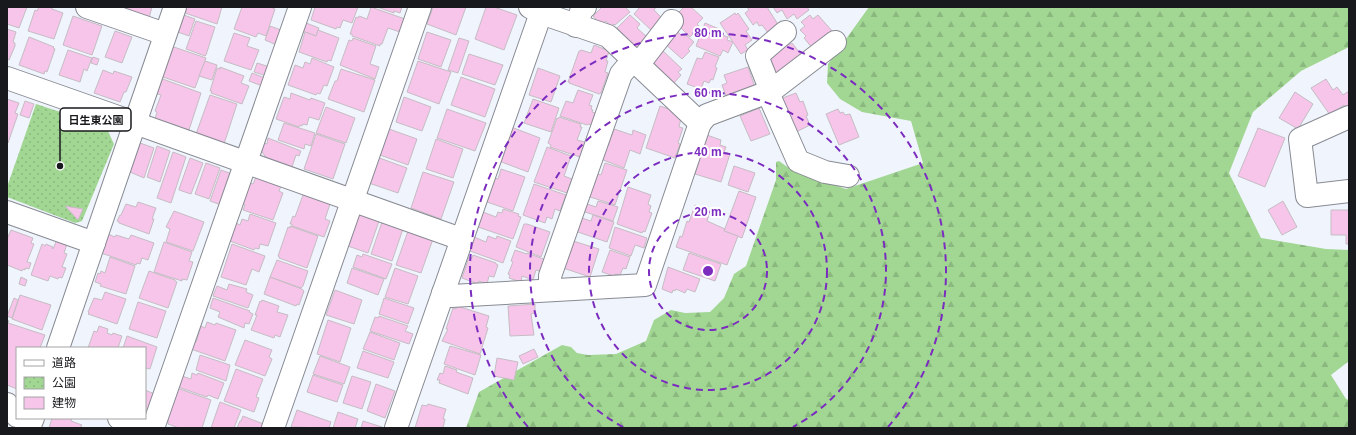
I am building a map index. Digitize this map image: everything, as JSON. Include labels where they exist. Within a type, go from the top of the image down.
[{"type":"street","points":[[86,7],[165,34]]},
{"type":"street","points":[[58,347],[175,7]]},
{"type":"street","points":[[153,428],[300,7]]},
{"type":"street","points":[[273,428],[420,7]]},
{"type":"street","points":[[396,428],[462,239],[535,10],[581,16],[608,36],[700,123]]},
{"type":"street","points":[[550,290],[550,276],[621,74],[636,63],[672,21]]},
{"type":"street","points":[[785,32],[749,58],[770,92],[798,161],[825,172],[848,176]]},
{"type":"street","points":[[443,293],[451,296],[645,285],[700,123],[707,116],[770,92],[835,42]]},
{"type":"street","points":[[7,78],[462,239]]},
{"type":"street","points":[[1349,117],[1300,139],[1307,196],[1349,191]]},
{"type":"street","points":[[7,212],[94,243]]},
{"type":"street","points":[[7,404],[16,412]]},
{"type":"street","points":[[122,419],[148,428]]},
{"type":"green space","points":[[869,7],[1349,7],[1349,47],[1301,71],[1253,112],[1229,173],[1261,238],[1326,249],[1349,250],[1349,361],[1331,375],[1346,399],[1349,400],[1349,428],[466,428],[479,392],[562,345],[571,347],[577,353],[588,355],[616,354],[646,341],[654,320],[671,310],[685,313],[710,312],[724,298],[734,274],[746,266],[776,180],[776,162],[779,161],[793,171],[846,189],[923,163],[911,121],[862,112],[840,99],[827,83],[828,64]]},
{"type":"green space","points":[[36,104],[106,127],[114,144],[82,221],[75,223],[7,197],[7,187]]},
{"type":"building","points":[[7,7],[27,7],[19,28],[7,24]]},
{"type":"building","points":[[39,7],[52,7],[52,9],[63,13],[54,39],[28,31],[35,10],[37,11]]},
{"type":"building","points":[[125,7],[152,7],[149,18],[124,9]]},
{"type":"building","points":[[187,7],[222,7],[217,24],[185,13]]},
{"type":"building","points":[[242,7],[270,7],[275,9],[266,36],[258,33],[256,37],[234,29]]},
{"type":"building","points":[[315,7],[358,7],[352,23],[343,20],[340,28],[337,27],[336,29],[311,20]]},
{"type":"building","points":[[371,7],[405,19],[400,32],[388,28],[380,46],[350,34],[356,17],[358,18],[359,16],[367,19]]},
{"type":"building","points":[[377,7],[402,7],[400,13],[394,11],[394,13]]},
{"type":"building","points":[[433,7],[466,7],[456,35],[427,24]]},
{"type":"building","points":[[486,7],[494,7],[517,15],[504,50],[475,39]]},
{"type":"building","points":[[602,7],[627,7],[626,8],[630,12],[611,27],[606,21],[601,25],[593,16]]},
{"type":"building","points":[[640,7],[656,7],[654,10],[663,19],[652,31],[634,14]]},
{"type":"building","points":[[684,7],[691,7],[703,18],[697,24],[700,27],[690,37],[676,23],[678,13]]},
{"type":"building","points":[[747,7],[767,7],[779,26],[768,33],[762,25],[759,26],[757,22],[753,25],[745,13],[749,10]]},
{"type":"building","points":[[773,7],[807,7],[809,10],[797,19],[794,14],[787,19],[782,10],[777,13]]},
{"type":"building","points":[[735,13],[736,15],[738,13],[749,29],[746,31],[752,40],[745,45],[748,50],[741,54],[720,23]]},
{"type":"building","points":[[181,14],[195,19],[189,36],[175,31]]},
{"type":"building","points":[[630,15],[640,24],[637,28],[647,37],[637,48],[634,45],[632,47],[626,41],[628,39],[617,28]]},
{"type":"building","points":[[810,15],[813,19],[818,15],[833,32],[813,49],[804,38],[806,36],[800,30],[805,26],[801,22]]},
{"type":"building","points":[[73,16],[102,26],[92,55],[63,45]]},
{"type":"building","points":[[196,21],[215,27],[205,56],[186,49]]},
{"type":"building","points":[[301,21],[319,28],[316,36],[299,30]]},
{"type":"building","points":[[705,23],[719,29],[717,33],[728,37],[727,40],[733,42],[728,53],[723,50],[720,56],[696,46]]},
{"type":"building","points":[[270,26],[284,31],[279,46],[265,40]]},
{"type":"building","points":[[7,29],[16,32],[13,42],[15,43],[15,46],[9,60],[7,59]]},
{"type":"building","points":[[318,30],[339,38],[331,61],[328,60],[327,62],[299,52],[305,32],[316,36]]},
{"type":"building","points":[[676,30],[681,35],[686,35],[694,42],[688,49],[690,51],[682,59],[664,43]]},
{"type":"building","points":[[115,31],[132,37],[122,63],[105,57]]},
{"type":"building","points":[[427,32],[451,40],[441,67],[418,59]]},
{"type":"building","points":[[234,33],[250,38],[247,46],[259,50],[251,70],[224,61]]},
{"type":"building","points":[[29,37],[54,47],[53,48],[55,49],[47,72],[45,71],[44,74],[19,65]]},
{"type":"building","points":[[353,38],[376,46],[370,64],[379,67],[375,79],[340,65],[349,40],[352,41]]},
{"type":"building","points":[[459,38],[469,41],[458,73],[448,70]]},
{"type":"building","points":[[786,42],[789,45],[792,43],[803,57],[779,77],[770,67],[768,60]]},
{"type":"building","points":[[594,45],[609,51],[605,72],[608,73],[601,93],[599,94],[568,82],[579,51],[581,50],[591,53]]},
{"type":"building","points":[[171,46],[206,58],[195,88],[160,76]]},
{"type":"building","points":[[661,49],[682,69],[678,72],[681,75],[674,83],[651,61]]},
{"type":"building","points":[[68,50],[92,58],[87,71],[84,69],[80,82],[59,75]]},
{"type":"building","points":[[705,52],[719,57],[715,67],[717,68],[713,80],[711,79],[709,83],[704,81],[701,89],[687,84],[697,58],[702,59]]},
{"type":"building","points":[[469,54],[503,65],[495,85],[462,74]]},
{"type":"building","points":[[93,57],[99,59],[97,65],[91,63]]},
{"type":"building","points":[[312,58],[334,67],[327,86],[324,85],[320,94],[317,93],[316,95],[288,85],[295,65],[303,68],[305,62],[310,64]]},
{"type":"building","points":[[205,61],[217,65],[212,80],[199,76]]},
{"type":"building","points":[[418,61],[451,72],[439,104],[407,92]]},
{"type":"building","points":[[257,63],[270,67],[267,76],[254,72]]},
{"type":"building","points":[[220,67],[244,76],[241,83],[249,86],[242,104],[211,93],[212,91],[210,91],[217,68],[220,69]]},
{"type":"building","points":[[748,67],[756,90],[727,99],[722,85],[727,83],[724,75]]},
{"type":"building","points":[[538,68],[560,76],[551,102],[529,95]]},
{"type":"building","points":[[341,69],[375,80],[364,112],[328,99]]},
{"type":"building","points":[[103,70],[113,74],[114,71],[132,77],[120,102],[94,93]]},
{"type":"building","points":[[252,73],[268,79],[265,87],[249,81]]},
{"type":"building","points":[[461,77],[495,89],[485,117],[451,105]]},
{"type":"building","points":[[160,78],[201,93],[189,130],[155,119],[157,112],[155,111],[161,95],[155,93]]},
{"type":"building","points":[[1326,79],[1333,90],[1337,87],[1343,95],[1349,91],[1349,108],[1347,109],[1344,105],[1330,115],[1311,88]]},
{"type":"building","points":[[578,90],[593,95],[589,105],[592,106],[592,112],[595,113],[591,125],[560,116],[566,101],[573,103]]},
{"type":"building","points":[[1295,92],[1313,104],[1298,129],[1279,118]]},
{"type":"building","points":[[291,93],[310,100],[311,98],[325,103],[319,120],[309,117],[307,125],[303,124],[299,127],[276,119],[284,97],[290,99]]},
{"type":"building","points":[[796,93],[800,102],[803,101],[808,115],[806,116],[810,125],[794,133],[780,99]]},
{"type":"building","points":[[210,95],[237,104],[224,144],[196,134]]},
{"type":"building","points":[[404,97],[431,107],[422,131],[396,122]]},
{"type":"building","points":[[7,99],[19,103],[15,113],[18,114],[8,143],[7,143]]},
{"type":"building","points":[[533,99],[559,108],[551,132],[524,123]]},
{"type":"building","points":[[25,101],[34,104],[29,118],[20,115]]},
{"type":"building","points":[[660,106],[672,110],[671,112],[681,118],[679,127],[683,128],[678,143],[680,144],[675,158],[646,148]]},
{"type":"building","points":[[326,107],[355,118],[346,143],[316,133]]},
{"type":"building","points":[[759,108],[770,134],[751,141],[740,116]]},
{"type":"building","points":[[447,109],[486,123],[475,151],[437,138]]},
{"type":"building","points":[[838,109],[840,113],[843,112],[845,115],[850,114],[859,137],[839,145],[826,114]]},
{"type":"building","points":[[559,117],[581,124],[580,127],[582,127],[577,140],[585,142],[580,157],[550,147],[551,145],[548,143],[557,118],[558,119]]},
{"type":"building","points":[[284,123],[315,133],[311,146],[305,144],[304,149],[278,140]]},
{"type":"building","points":[[511,127],[540,138],[528,172],[499,161]]},
{"type":"building","points":[[1258,128],[1285,138],[1265,187],[1238,176]]},
{"type":"building","points":[[389,129],[417,139],[408,165],[380,155]]},
{"type":"building","points":[[614,129],[632,135],[633,130],[646,135],[640,154],[630,150],[624,168],[603,160],[604,159],[600,157],[604,145],[608,146]]},
{"type":"building","points":[[316,134],[345,144],[333,179],[304,169]]},
{"type":"building","points":[[707,135],[721,140],[720,145],[726,147],[724,152],[730,154],[721,182],[695,174]]},
{"type":"building","points":[[268,138],[301,151],[299,156],[296,155],[292,167],[268,161],[261,150],[264,143],[267,144]]},
{"type":"building","points":[[436,139],[463,149],[453,178],[426,169]]},
{"type":"building","points":[[140,143],[154,148],[144,178],[130,172]]},
{"type":"building","points":[[157,146],[170,151],[160,182],[147,177]]},
{"type":"building","points":[[547,147],[571,156],[564,176],[572,179],[567,193],[534,182]]},
{"type":"building","points":[[173,152],[186,157],[171,203],[157,198]]},
{"type":"building","points":[[374,156],[407,168],[398,193],[366,182]]},
{"type":"building","points":[[190,158],[203,163],[191,194],[179,190]]},
{"type":"building","points":[[206,163],[220,168],[209,199],[195,194]]},
{"type":"building","points":[[605,163],[627,170],[615,205],[587,196],[593,172],[601,175]]},
{"type":"building","points":[[734,166],[755,173],[748,192],[728,185]]},
{"type":"building","points":[[501,169],[525,177],[513,211],[487,202],[495,178],[498,179]]},
{"type":"building","points":[[221,170],[235,175],[224,206],[210,201]]},
{"type":"building","points":[[423,172],[454,182],[441,219],[411,208]]},
{"type":"building","points":[[256,177],[281,186],[279,191],[283,193],[273,220],[243,210],[245,205],[243,204],[250,183],[253,184]]},
{"type":"building","points":[[534,184],[566,195],[560,211],[555,209],[552,219],[547,217],[545,223],[523,215]]},
{"type":"building","points":[[628,187],[651,195],[648,204],[651,206],[649,212],[652,213],[645,232],[643,231],[642,233],[617,224]]},
{"type":"building","points":[[739,191],[756,197],[742,238],[724,231]]},
{"type":"building","points":[[303,195],[330,204],[325,219],[330,221],[324,237],[290,224],[293,216],[295,217]]},
{"type":"building","points":[[598,201],[618,207],[613,221],[582,211],[584,203],[596,207]]},
{"type":"building","points":[[1283,201],[1297,227],[1282,235],[1268,210]]},
{"type":"building","points":[[138,202],[156,208],[149,234],[117,221],[126,204],[136,207]]},
{"type":"building","points":[[695,205],[710,211],[707,221],[725,229],[724,231],[738,236],[727,265],[676,247],[680,236],[682,237],[687,221],[689,222]]},
{"type":"building","points":[[65,206],[83,209],[78,220]]},
{"type":"building","points":[[503,209],[519,214],[518,216],[521,217],[513,239],[478,227],[483,212],[496,217],[498,212],[502,213]]},
{"type":"building","points":[[1331,210],[1349,210],[1349,244],[1346,244],[1346,235],[1331,235]]},
{"type":"building","points":[[174,211],[204,222],[193,251],[166,242],[170,229],[166,227]]},
{"type":"building","points":[[356,213],[379,221],[368,253],[345,245]]},
{"type":"building","points":[[250,214],[276,223],[268,246],[260,244],[259,249],[255,248],[254,250],[230,241],[236,223],[240,225],[242,219],[248,221]]},
{"type":"building","points":[[593,215],[614,222],[607,242],[575,231],[579,217],[591,221]]},
{"type":"building","points":[[382,222],[403,229],[392,261],[371,254]]},
{"type":"building","points":[[524,224],[550,232],[541,257],[516,247]]},
{"type":"building","points":[[290,226],[318,236],[307,268],[279,258],[278,256],[288,227],[290,228]]},
{"type":"building","points":[[615,227],[647,238],[644,248],[635,245],[631,256],[609,248]]},
{"type":"building","points":[[11,230],[33,238],[31,243],[34,244],[27,262],[31,263],[29,269],[25,268],[25,270],[23,269],[22,271],[7,265],[7,239]]},
{"type":"building","points":[[408,231],[433,239],[421,273],[396,265]]},
{"type":"building","points":[[108,234],[115,237],[116,235],[129,239],[131,235],[154,243],[148,260],[142,258],[140,264],[137,263],[136,265],[101,253]]},
{"type":"building","points":[[488,236],[496,239],[497,236],[511,241],[503,263],[470,251],[474,237],[486,242]]},
{"type":"building","points":[[58,237],[68,241],[64,253],[67,254],[62,267],[66,268],[62,278],[59,277],[58,279],[50,276],[48,281],[31,275],[42,244],[53,247],[53,249]]},
{"type":"building","points":[[573,241],[599,249],[590,277],[563,268]]},
{"type":"building","points":[[164,242],[192,252],[189,261],[193,262],[187,280],[182,279],[182,281],[154,272]]},
{"type":"building","points":[[232,244],[265,256],[259,272],[252,269],[246,285],[221,277]]},
{"type":"building","points":[[515,250],[549,261],[542,272],[536,270],[533,280],[522,276],[521,282],[509,278],[510,275],[508,274],[513,262],[511,261]]},
{"type":"building","points":[[610,250],[630,257],[626,269],[623,268],[620,275],[615,274],[614,276],[602,272]]},
{"type":"building","points":[[689,253],[721,264],[715,281],[683,270]]},
{"type":"building","points":[[363,254],[392,264],[386,279],[353,267],[357,255],[362,257]]},
{"type":"building","points":[[473,255],[498,265],[494,277],[489,276],[487,284],[479,281],[478,284],[462,278],[469,257],[472,258]]},
{"type":"building","points":[[110,257],[135,266],[126,294],[100,286],[101,284],[95,282],[98,273],[100,274],[101,271],[105,273]]},
{"type":"building","points":[[277,260],[308,271],[301,288],[270,277]]},
{"type":"building","points":[[668,267],[700,279],[695,292],[687,289],[685,293],[676,289],[675,291],[673,290],[672,293],[662,289]]},
{"type":"building","points":[[352,268],[384,279],[378,295],[347,283]]},
{"type":"building","points":[[395,268],[418,276],[408,304],[385,297]]},
{"type":"building","points":[[149,271],[177,282],[168,308],[139,298]]},
{"type":"building","points":[[21,277],[27,280],[25,286],[19,284]]},
{"type":"building","points":[[270,277],[302,289],[304,291],[299,305],[297,304],[296,306],[264,294]]},
{"type":"building","points":[[229,284],[247,289],[246,292],[253,295],[248,308],[213,296],[217,286],[227,290]]},
{"type":"building","points":[[335,290],[362,300],[354,324],[326,315]]},
{"type":"building","points":[[105,292],[126,299],[117,324],[88,314],[94,298],[102,300]]},
{"type":"building","points":[[20,295],[51,305],[42,330],[12,319]]},
{"type":"building","points":[[14,298],[18,300],[12,318],[7,316]]},
{"type":"building","points":[[213,298],[250,311],[249,312],[253,314],[249,324],[245,323],[244,328],[218,317],[220,312],[210,308]]},
{"type":"building","points":[[384,298],[414,308],[408,324],[379,314]]},
{"type":"building","points":[[262,300],[279,306],[277,312],[288,315],[280,337],[275,335],[274,338],[251,330],[257,315],[255,315],[260,301],[261,302]]},
{"type":"building","points":[[138,302],[166,311],[157,338],[129,329]]},
{"type":"building","points":[[535,304],[535,313],[531,314],[534,335],[510,336],[508,306]]},
{"type":"building","points":[[457,306],[489,316],[486,327],[488,328],[480,354],[442,341],[448,329],[446,329],[453,308],[456,309]]},
{"type":"building","points":[[379,316],[408,326],[405,331],[413,334],[409,344],[370,331],[375,317],[378,318]]},
{"type":"building","points":[[7,320],[9,321],[8,323],[45,335],[40,347],[16,347],[16,389],[7,385]]},
{"type":"building","points":[[328,320],[351,328],[340,362],[317,354]]},
{"type":"building","points":[[207,322],[215,325],[216,323],[236,330],[225,361],[188,348],[191,340],[196,342],[201,326],[205,328]]},
{"type":"building","points":[[99,326],[108,329],[107,333],[122,336],[118,347],[88,347],[94,331],[97,332]]},
{"type":"building","points":[[370,332],[400,343],[394,360],[363,349]]},
{"type":"building","points":[[127,336],[157,347],[150,369],[146,368],[146,347],[123,347]]},
{"type":"building","points":[[245,340],[272,350],[269,357],[272,359],[265,376],[235,365]]},
{"type":"building","points":[[450,346],[481,355],[475,375],[444,364]]},
{"type":"building","points":[[534,349],[538,357],[523,364],[519,356]]},
{"type":"building","points":[[363,351],[394,362],[388,378],[357,368]]},
{"type":"building","points":[[200,355],[230,365],[226,381],[196,370]]},
{"type":"building","points":[[320,356],[350,367],[344,384],[313,374]]},
{"type":"building","points":[[497,358],[518,362],[514,380],[494,376]]},
{"type":"building","points":[[445,366],[473,378],[468,394],[439,383],[440,380],[437,380],[440,373],[443,374]]},
{"type":"building","points":[[236,369],[263,379],[256,397],[259,398],[254,412],[224,401]]},
{"type":"building","points":[[192,373],[197,375],[198,373],[224,383],[218,399],[208,395],[207,397],[178,387],[182,376],[191,379]]},
{"type":"building","points":[[313,375],[343,385],[337,402],[307,392]]},
{"type":"building","points":[[352,376],[371,382],[362,409],[343,403]]},
{"type":"building","points":[[376,384],[395,391],[385,418],[367,411]]},
{"type":"building","points":[[177,388],[211,400],[202,428],[179,428],[168,424],[168,420],[166,419]]},
{"type":"building","points":[[146,390],[157,395],[151,412],[146,410]]},
{"type":"building","points":[[220,402],[241,410],[234,428],[211,428]]},
{"type":"building","points":[[428,404],[446,409],[443,419],[445,419],[443,428],[415,428],[422,405],[427,406]]},
{"type":"building","points":[[297,410],[331,422],[329,428],[291,427]]},
{"type":"building","points":[[338,412],[358,419],[355,428],[333,428]]},
{"type":"building","points":[[243,416],[266,425],[265,428],[237,428]]},
{"type":"building","points":[[52,419],[72,419],[71,421],[82,425],[80,428],[49,428]]},
{"type":"building","points":[[363,421],[382,427],[382,428],[361,428]]},
{"type":"place","name":"日生東公園","points":[[60,166]]}]
